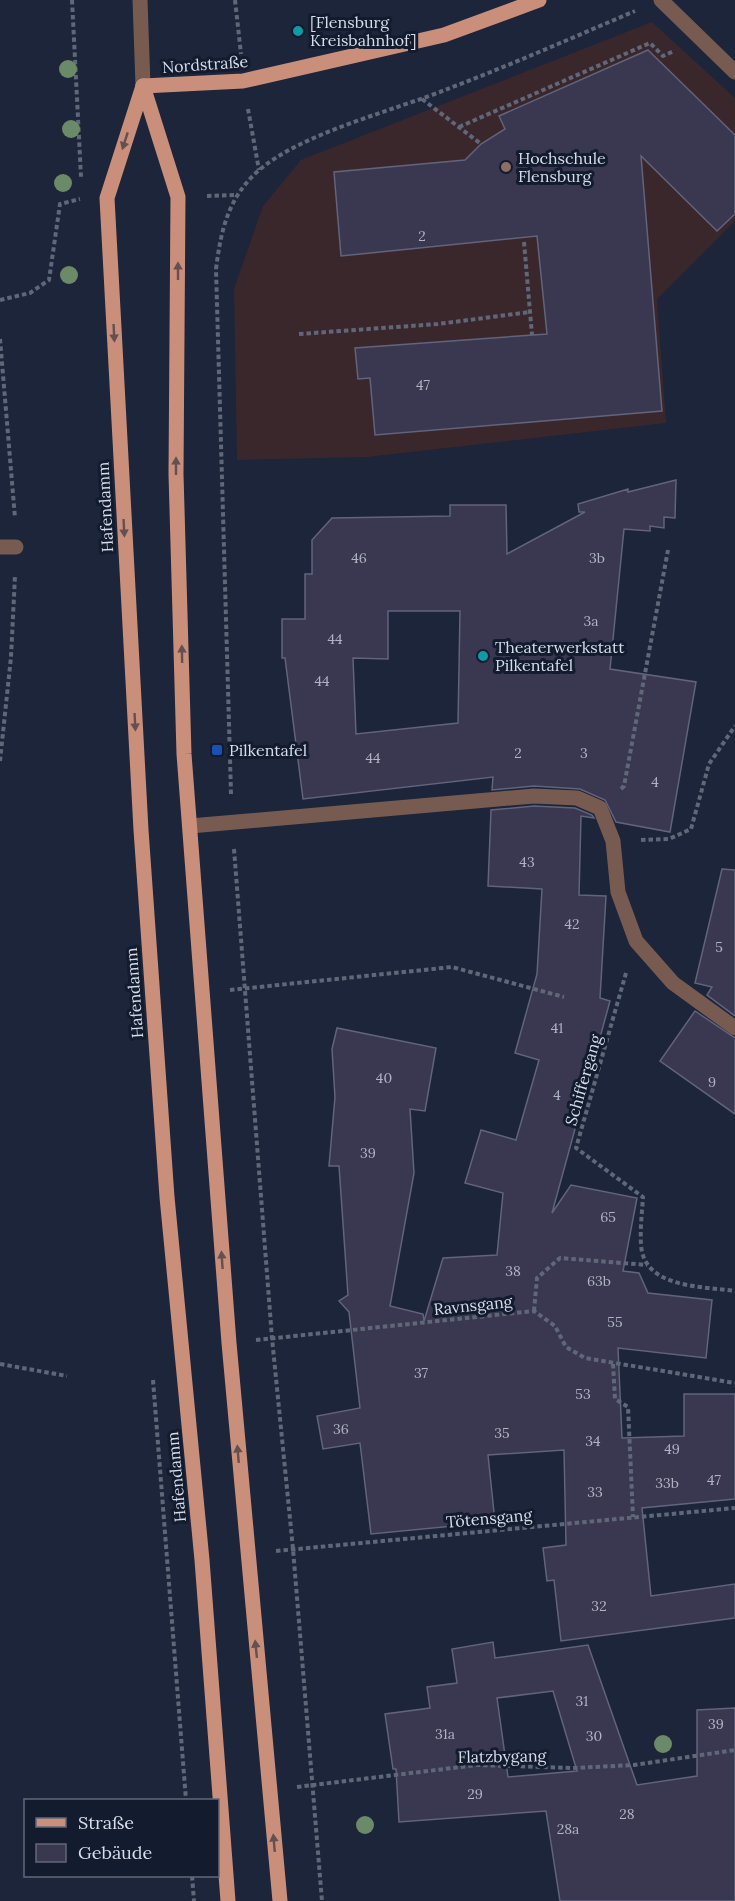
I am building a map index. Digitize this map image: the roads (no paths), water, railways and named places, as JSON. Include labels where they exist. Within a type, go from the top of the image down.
[{"type":"main road","name":"Nordstraße","points":[[143,86],[243,81],[444,35],[539,0]]},
{"type":"main road","name":"Hafendamm","points":[[143,86],[178,198],[176,474],[184,754],[228,1343],[279,1901]]},
{"type":"main road","name":"Hafendamm","points":[[143,86],[107,198],[142,854],[167,1197],[202,1560],[228,1901]]},
{"type":"street","name":"Hafendamm","points":[[140,0],[143,86]]},
{"type":"street","points":[[661,0],[735,72]]},
{"type":"street","points":[[0,547],[16,547]]},
{"type":"street","points":[[190,826],[534,796],[577,798],[600,808],[614,841],[618,892],[636,941],[674,983],[735,1028]]},
{"type":"place","name":"[Flensburg Kreisbahnhof]","points":[[298,31]]},
{"type":"place","name":"Hochschule Flensburg","points":[[506,167]]},
{"type":"place","name":"Theaterwerkstatt Pilkentafel","points":[[483,656]]},
{"type":"place","name":"Pilkentafel","points":[[217,750]]}]
